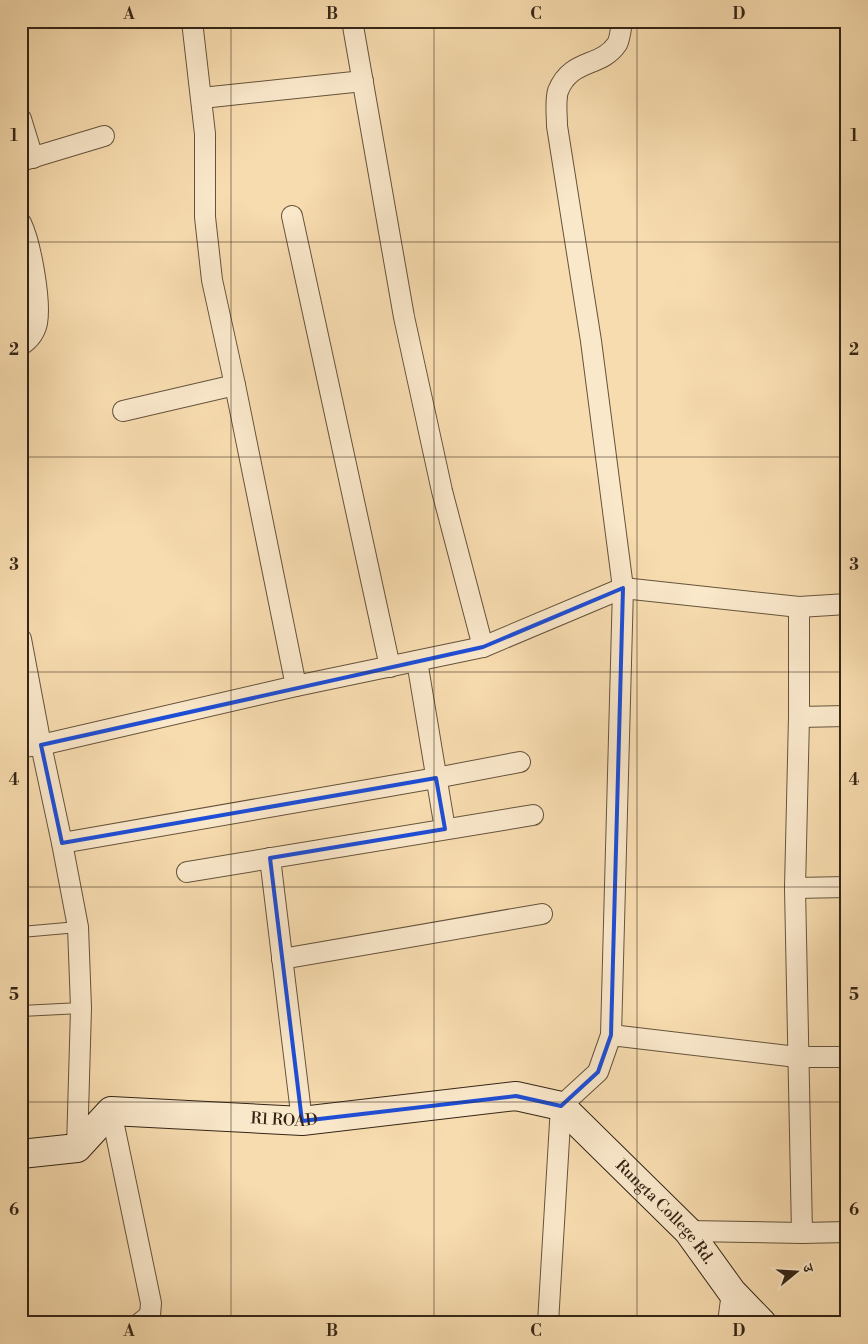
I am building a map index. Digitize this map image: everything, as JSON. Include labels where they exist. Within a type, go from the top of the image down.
[{"type":"main road","name":"R1 ROAD","points":[[111,1111],[302,1121],[516,1096],[561,1106]]},
{"type":"main road","name":"Rungta College Rd.","points":[[561,1106],[688,1231],[732,1292],[762,1323]]},
{"type":"main road","points":[[21,1154],[77,1148],[111,1111]]},
{"type":"street","points":[[192,21],[205,134],[205,216],[212,280],[296,686]]},
{"type":"street","points":[[548,1323],[561,1106],[598,1072],[611,1035],[623,588],[591,342],[557,126],[557,93],[563,81],[574,69],[604,56],[618,43],[622,21]]},
{"type":"street","points":[[353,26],[416,376],[442,491],[483,647]]},
{"type":"street","points":[[202,98],[363,81]]},
{"type":"street","points":[[21,119],[27,160],[104,136]]},
{"type":"street","points":[[292,216],[390,667]]},
{"type":"street","points":[[21,223],[28,241],[33,264],[37,309],[37,324],[32,335],[21,345]]},
{"type":"street","points":[[123,411],[235,384]]},
{"type":"street","points":[[21,747],[41,745],[296,686],[483,647],[623,588],[799,608],[847,604]]},
{"type":"street","points":[[799,608],[799,716],[795,888],[802,1233]]},
{"type":"street","points":[[21,639],[78,927],[81,1008],[77,1148]]},
{"type":"street","points":[[417,662],[445,829]]},
{"type":"street","points":[[799,716],[847,716]]},
{"type":"street","points":[[62,842],[520,762]]},
{"type":"street","points":[[187,872],[533,815]]},
{"type":"street","points":[[270,858],[302,1121]]},
{"type":"street","points":[[795,888],[847,887]]},
{"type":"street","points":[[282,959],[542,914]]},
{"type":"street","points":[[611,1035],[797,1057],[847,1057]]},
{"type":"street","points":[[111,1111],[150,1303],[150,1315],[140,1323]]},
{"type":"street","points":[[688,1231],[847,1232]]},
{"type":"street","points":[[728,1323],[732,1292]]},
{"type":"lane","points":[[21,932],[78,927]]},
{"type":"lane","points":[[21,1011],[81,1008]]},
{"type":"highlighted area","points":[[623,588],[611,1035],[598,1072],[561,1106],[516,1096],[302,1121],[270,858],[445,829],[436,778],[62,843],[41,745],[483,647]]}]
